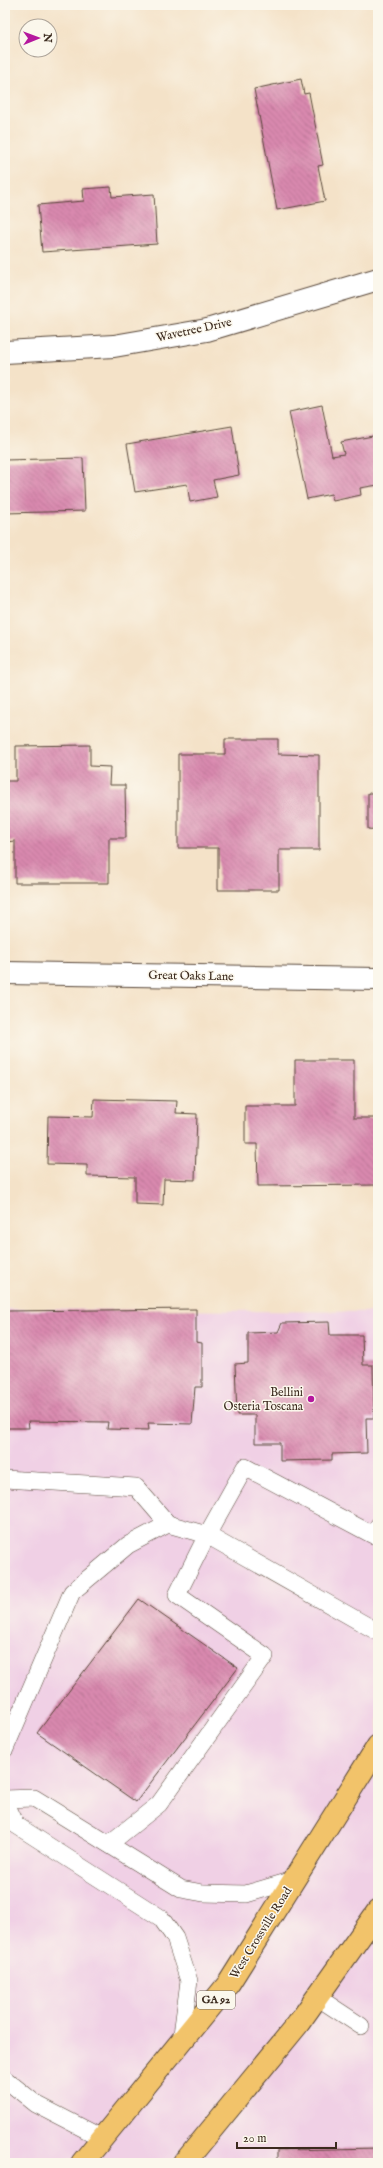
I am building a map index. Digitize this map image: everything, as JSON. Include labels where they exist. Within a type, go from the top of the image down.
[{"type":"main road","name":"West Crossville Road","points":[[82,2163],[229,1983],[378,1746]]},
{"type":"main road","points":[[184,2163],[298,2024],[378,1911]]},
{"type":"street","name":"Wavetree Drive","points":[[5,352],[114,346],[207,330],[378,279]]},
{"type":"street","name":"Great Oaks Lane","points":[[5,973],[378,979]]},
{"type":"lane","points":[[109,1844],[159,1804],[265,1656],[177,1595],[207,1535],[246,1467],[373,1535],[378,1526]]},
{"type":"lane","points":[[5,1479],[136,1486],[168,1524],[207,1535],[378,1632]]},
{"type":"lane","points":[[5,1749],[72,1592],[128,1545],[168,1524]]},
{"type":"lane","points":[[181,2042],[189,1981],[176,1938],[161,1918],[16,1825],[5,1800],[34,1798],[181,1889],[203,1893],[246,1894],[294,1880]]},
{"type":"lane","points":[[317,1997],[361,2026]]},
{"type":"lane","points":[[7,2085],[36,2104],[102,2138]]},
{"type":"shaded area","points":[[5,1309],[378,1312],[378,2163],[5,2163]]},
{"type":"building","points":[[301,79],[304,94],[309,93],[323,165],[318,166],[325,201],[277,210],[254,89]]},
{"type":"building","points":[[111,187],[112,197],[154,194],[157,244],[42,252],[38,205],[84,201],[83,189]]},
{"type":"building","points":[[322,405],[332,456],[344,454],[341,442],[378,435],[378,485],[360,488],[361,495],[333,501],[331,494],[307,499],[289,412]]},
{"type":"building","points":[[232,426],[239,475],[213,480],[217,497],[190,502],[187,484],[135,492],[127,444]]},
{"type":"building","points":[[83,458],[85,511],[5,513],[5,460]]},
{"type":"building","points":[[225,739],[278,739],[278,754],[319,755],[319,850],[279,850],[279,890],[218,890],[218,848],[178,848],[178,754],[225,754]]},
{"type":"building","points":[[90,745],[90,766],[110,767],[109,785],[125,785],[126,838],[109,838],[109,883],[15,883],[15,841],[5,842],[5,781],[16,781],[16,746]]},
{"type":"building","points":[[368,793],[378,793],[378,830],[368,829]]},
{"type":"building","points":[[295,1060],[354,1060],[354,1118],[378,1118],[378,1185],[258,1186],[257,1144],[245,1144],[245,1106],[295,1106]]},
{"type":"building","points":[[94,1099],[177,1101],[176,1113],[197,1114],[195,1180],[164,1179],[163,1205],[135,1204],[135,1177],[87,1176],[87,1165],[47,1164],[48,1116],[93,1117]]},
{"type":"building","points":[[196,1309],[196,1342],[202,1343],[202,1387],[195,1387],[192,1424],[148,1423],[149,1430],[107,1429],[108,1422],[28,1421],[29,1428],[5,1428],[5,1311]]},
{"type":"building","points":[[329,1322],[330,1335],[362,1335],[363,1365],[373,1365],[374,1418],[366,1418],[367,1453],[332,1454],[332,1460],[280,1461],[280,1443],[255,1443],[255,1415],[237,1415],[235,1364],[248,1363],[248,1333],[278,1332],[282,1323]]},
{"type":"building","points":[[139,1599],[238,1668],[136,1802],[37,1733]]},
{"type":"building","points":[[378,2148],[378,2163],[277,2163],[277,2150]]},
{"type":"place","name":"Bellini Osteria Toscana","points":[[311,1399]]}]
